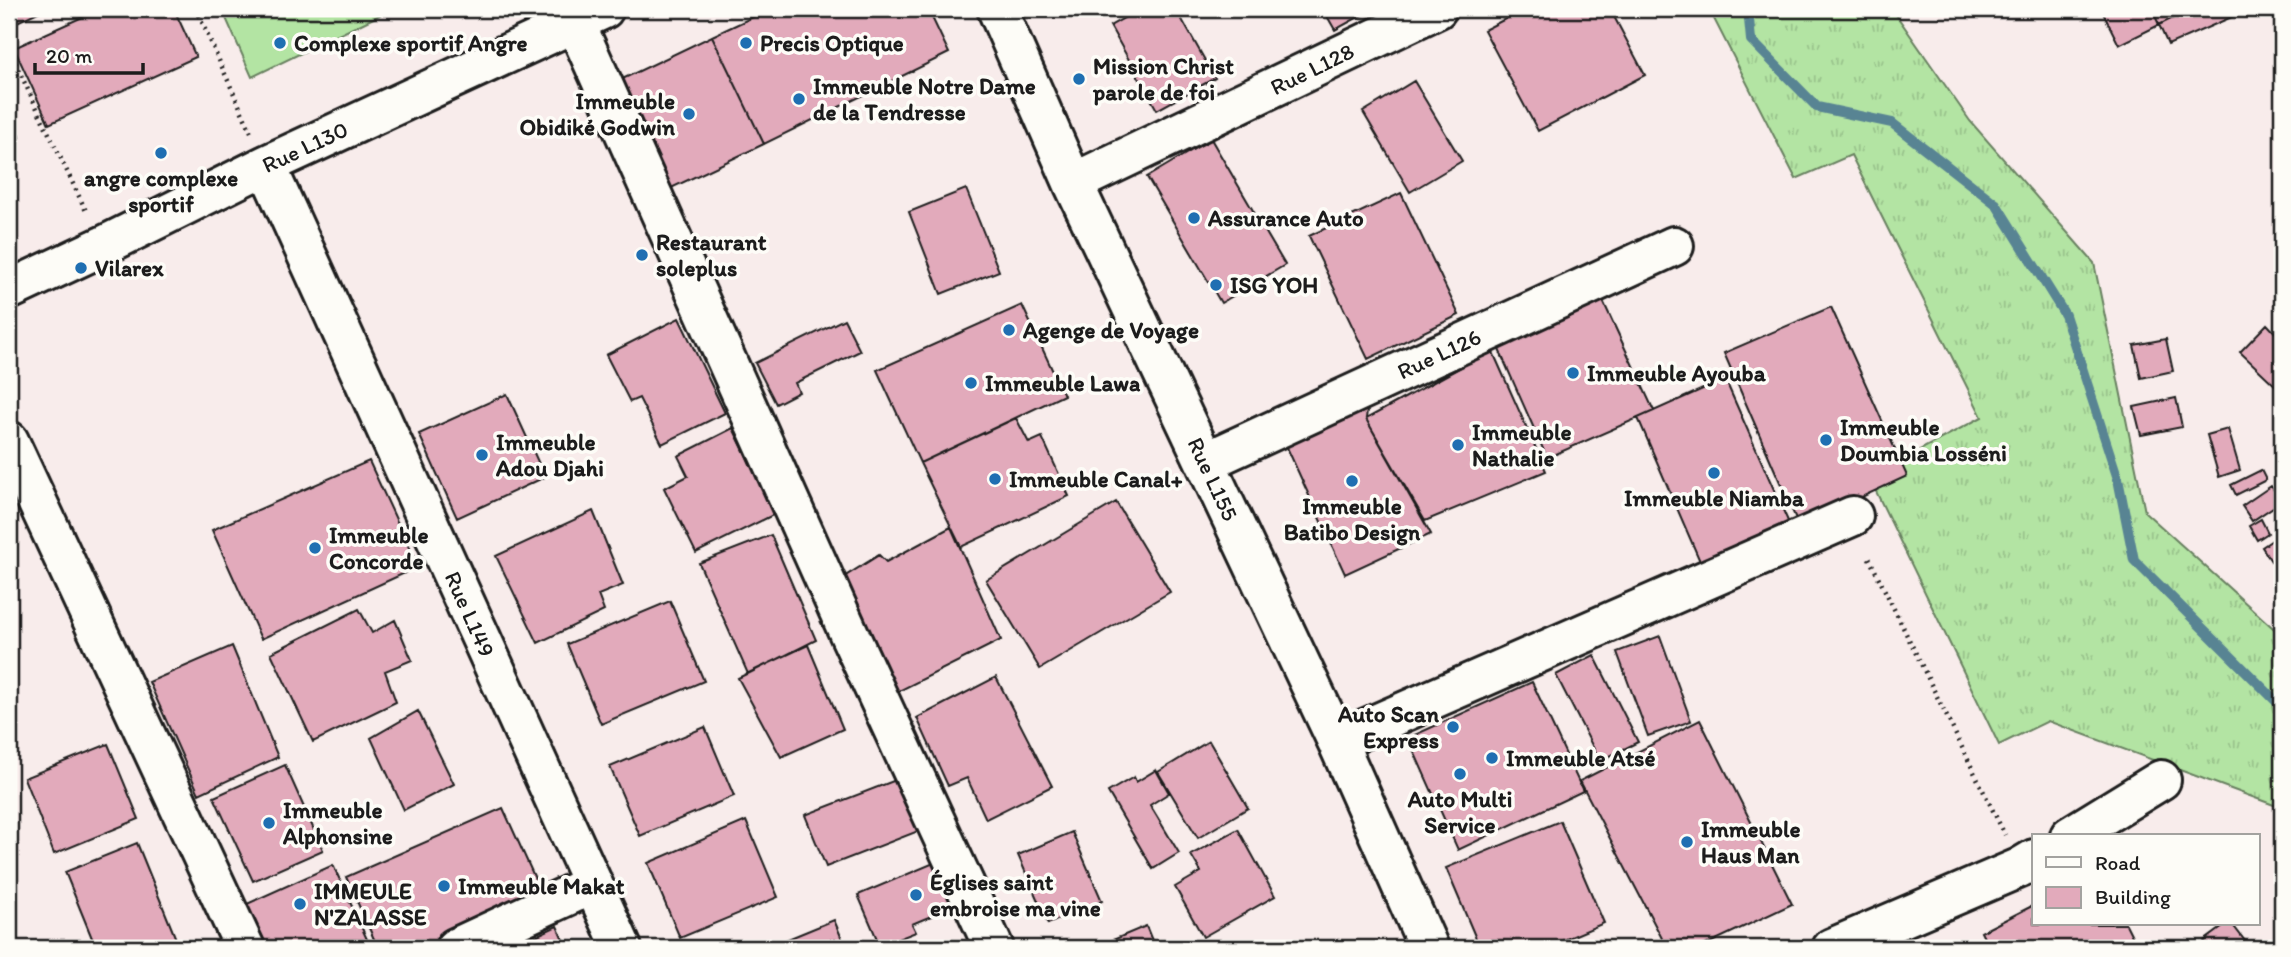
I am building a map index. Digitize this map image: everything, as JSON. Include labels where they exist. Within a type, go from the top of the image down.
[{"type":"street","name":"Rue L155","points":[[998,9],[1073,183],[1337,741],[1429,948]]},
{"type":"street","name":"Rue L128","points":[[1073,183],[1437,9]]},
{"type":"street","name":"Rue L130","points":[[9,290],[266,165],[590,16]]},
{"type":"street","points":[[590,16],[850,636],[994,948]]},
{"type":"street","name":"Rue L149","points":[[266,165],[622,948]]},
{"type":"street","name":"Rue L126","points":[[1205,462],[1674,246]]},
{"type":"street","points":[[9,441],[245,948]]},
{"type":"street","points":[[1337,741],[1853,516]]},
{"type":"street","points":[[2073,834],[2161,780]]},
{"type":"street","points":[[1832,948],[2026,863]]},
{"type":"street","points":[[455,948],[593,884]]},
{"type":"path","points":[[195,9],[266,165]]},
{"type":"path","points":[[9,50],[103,246]]},
{"type":"path","points":[[1870,558],[2012,847],[2026,863]]},
{"type":"green space","name":"Complexe sportif Angre","points":[[222,9],[392,9],[252,77]]},
{"type":"green space","points":[[1709,9],[1892,9],[1970,121],[2094,263],[2145,512],[2282,636],[2282,808],[2048,721],[1999,745],[1869,477],[1982,417],[1851,155],[1796,179]]},
{"type":"building","points":[[9,9],[44,9],[11,25]]},
{"type":"building","points":[[100,9],[174,9],[196,57],[49,124],[14,48]]},
{"type":"building","name":"Immeuble Notre Dame de la Tendresse","points":[[770,9],[928,9],[949,53],[764,144],[712,36]]},
{"type":"building","points":[[1140,9],[1176,9],[1215,78],[1157,110],[1110,26]]},
{"type":"building","points":[[1323,9],[1373,9],[1335,30]]},
{"type":"building","points":[[1510,9],[1610,9],[1645,75],[1538,131],[1484,30],[1513,15]]},
{"type":"building","points":[[2101,9],[2191,9],[2119,45]]},
{"type":"building","points":[[2152,9],[2250,9],[2168,45]]},
{"type":"building","name":"Immeuble Obidiké Godwin","points":[[712,36],[764,144],[665,191],[614,83]]},
{"type":"building","points":[[1414,81],[1462,161],[1410,192],[1363,112]]},
{"type":"building","points":[[9,114],[20,137],[9,142]]},
{"type":"building","points":[[1211,139],[1285,265],[1221,303],[1147,177]]},
{"type":"building","points":[[966,189],[999,271],[941,294],[909,212]]},
{"type":"building","points":[[1401,193],[1459,315],[1368,359],[1309,236]]},
{"type":"building","name":"Immeuble Ayouba","points":[[1597,288],[1654,411],[1547,458],[1493,336]]},
{"type":"building","name":"Immeuble Lawa","points":[[1022,305],[1064,395],[920,463],[877,370]]},
{"type":"building","name":"Immeuble Doumbia Losséni","points":[[1831,307],[1907,476],[1799,526],[1724,353]]},
{"type":"building","points":[[679,318],[725,413],[662,444],[639,398],[630,402],[606,355]]},
{"type":"building","points":[[844,319],[860,351],[795,383],[799,392],[776,404],[755,363]]},
{"type":"building","points":[[2267,324],[2282,340],[2282,392],[2240,352]]},
{"type":"building","points":[[2166,339],[2173,371],[2141,378],[2134,345]]},
{"type":"building","name":"Immeuble Nathalie","points":[[1492,350],[1546,471],[1425,521],[1366,419]]},
{"type":"building","name":"Immeuble Niamba","points":[[1725,379],[1791,528],[1702,566],[1638,418]]},
{"type":"building","name":"Immeuble Adou Djahi","points":[[507,394],[545,477],[457,518],[419,434]]},
{"type":"building","points":[[2176,398],[2182,427],[2141,435],[2134,407]]},
{"type":"building","name":"Immeuble Batibo Design","points":[[1368,401],[1366,419],[1431,534],[1345,574],[1284,441]]},
{"type":"building","name":"Immeuble Canal+","points":[[1016,418],[1029,443],[1042,437],[1069,496],[961,547],[920,463]]},
{"type":"building","points":[[733,428],[775,514],[696,553],[664,488],[688,476],[678,456]]},
{"type":"building","points":[[2228,429],[2240,470],[2219,477],[2207,435]]},
{"type":"building","name":"Immeuble Concorde","points":[[369,461],[418,567],[261,639],[212,530]]},
{"type":"building","points":[[2261,470],[2266,480],[2236,495],[2231,485]]},
{"type":"building","points":[[2271,486],[2282,501],[2252,521],[2242,506]]},
{"type":"building","points":[[1116,502],[1170,592],[1040,669],[986,580]]},
{"type":"building","points":[[593,511],[623,585],[598,595],[604,611],[538,643],[496,556]]},
{"type":"building","points":[[2261,519],[2268,533],[2257,540],[2249,526]]},
{"type":"building","points":[[951,527],[1001,640],[897,692],[844,577],[879,555],[886,562]]},
{"type":"building","points":[[2281,534],[2282,554],[2271,561],[2262,547]]},
{"type":"building","points":[[771,535],[816,640],[748,674],[699,563]]},
{"type":"building","points":[[670,601],[704,681],[601,724],[567,644]]},
{"type":"building","points":[[359,609],[372,633],[395,620],[412,660],[385,671],[396,702],[313,742],[271,653]]},
{"type":"building","points":[[1660,636],[1691,721],[1648,736],[1617,652]]},
{"type":"building","points":[[808,645],[843,729],[781,757],[738,678]]},
{"type":"building","points":[[232,646],[278,757],[199,794],[149,682]]},
{"type":"building","points":[[1594,655],[1638,742],[1600,761],[1556,675]]},
{"type":"building","points":[[996,677],[1052,786],[986,819],[967,778],[948,786],[917,718]]},
{"type":"building","name":"Immeuble Atsé","points":[[1532,682],[1583,791],[1458,850],[1408,738]]},
{"type":"building","points":[[418,711],[454,784],[404,810],[371,738]]},
{"type":"building","name":"Immeuble Haus Man","points":[[1700,720],[1792,904],[1699,948],[1667,948],[1580,781]]},
{"type":"building","points":[[705,727],[734,796],[640,836],[610,767]]},
{"type":"building","points":[[1209,741],[1248,808],[1198,838],[1158,772]]},
{"type":"building","points":[[108,744],[139,819],[54,854],[24,778]]},
{"type":"building","name":"Immeuble Alphonsine","points":[[285,765],[323,850],[253,881],[214,797]]},
{"type":"building","points":[[1156,770],[1169,793],[1150,805],[1179,853],[1153,869],[1108,792],[1134,777],[1136,782]]},
{"type":"building","points":[[901,778],[921,830],[826,867],[805,815]]},
{"type":"building","name":"Immeuble Makat","points":[[503,808],[542,894],[425,948],[378,948],[346,877]]},
{"type":"building","points":[[746,821],[778,897],[680,938],[648,863]]},
{"type":"building","points":[[1560,821],[1604,923],[1545,948],[1480,948],[1446,868]]},
{"type":"building","points":[[1238,829],[1275,896],[1203,937],[1175,887],[1201,872],[1191,855]]},
{"type":"building","points":[[1072,832],[1102,901],[1048,924],[1018,855]]},
{"type":"building","points":[[137,843],[178,944],[167,948],[96,948],[65,872]]},
{"type":"building","points":[[948,857],[967,901],[912,924],[916,932],[880,946],[858,895]]},
{"type":"building","name":"IMMEULE N'ZALASSE","points":[[333,865],[371,948],[254,948],[236,909]]},
{"type":"building","points":[[2032,906],[2032,926],[2127,926],[2138,948],[1989,948],[1981,932]]},
{"type":"building","points":[[834,920],[846,948],[766,948]]},
{"type":"building","points":[[557,926],[567,948],[510,948]]},
{"type":"building","points":[[1146,926],[1155,948],[1094,948]]},
{"type":"building","points":[[2224,926],[2234,926],[2245,941],[2235,948],[2210,948],[2204,941]]},
{"type":"waterway","points":[[1748,9],[1751,40],[1817,107],[1892,123],[1996,204],[2065,315],[2118,479],[2134,560],[2282,707]]},
{"type":"place","name":"Complexe sportif Angre","points":[[280,43]]},
{"type":"place","name":"Precis Optique","points":[[746,43]]},
{"type":"place","name":"Mission Christ parole de foi","points":[[1079,79]]},
{"type":"place","name":"Immeuble Notre Dame de la Tendresse","points":[[799,99]]},
{"type":"place","name":"Immeuble Obidiké Godwin","points":[[689,114]]},
{"type":"place","name":"angre complexe sportif","points":[[161,153]]},
{"type":"place","name":"Assurance Auto","points":[[1194,218]]},
{"type":"place","name":"Restaurant soleplus","points":[[642,255]]},
{"type":"place","name":"Vilarex","points":[[81,268]]},
{"type":"place","name":"ISG YOH","points":[[1216,285]]},
{"type":"place","name":"Agenge de Voyage","points":[[1009,330]]},
{"type":"place","name":"Immeuble Ayouba","points":[[1573,373]]},
{"type":"place","name":"Immeuble Lawa","points":[[971,383]]},
{"type":"place","name":"Immeuble Doumbia Losséni","points":[[1826,440]]},
{"type":"place","name":"Immeuble Nathalie","points":[[1458,445]]},
{"type":"place","name":"Immeuble Adou Djahi","points":[[482,455]]},
{"type":"place","name":"Immeuble Niamba","points":[[1714,473]]},
{"type":"place","name":"Immeuble Canal+","points":[[995,479]]},
{"type":"place","name":"Immeuble Batibo Design","points":[[1352,481]]},
{"type":"place","name":"Immeuble Concorde","points":[[315,548]]},
{"type":"place","name":"Auto Scan Express","points":[[1453,727]]},
{"type":"place","name":"Immeuble Atsé","points":[[1492,758]]},
{"type":"place","name":"Auto Multi Service","points":[[1460,774]]},
{"type":"place","name":"Immeuble Alphonsine","points":[[269,823]]},
{"type":"place","name":"Immeuble Haus Man","points":[[1687,842]]},
{"type":"place","name":"Immeuble Makat","points":[[444,886]]},
{"type":"place","name":"Églises saint embroise ma vine","points":[[916,895]]},
{"type":"place","name":"IMMEULE N'ZALASSE","points":[[300,904]]}]
